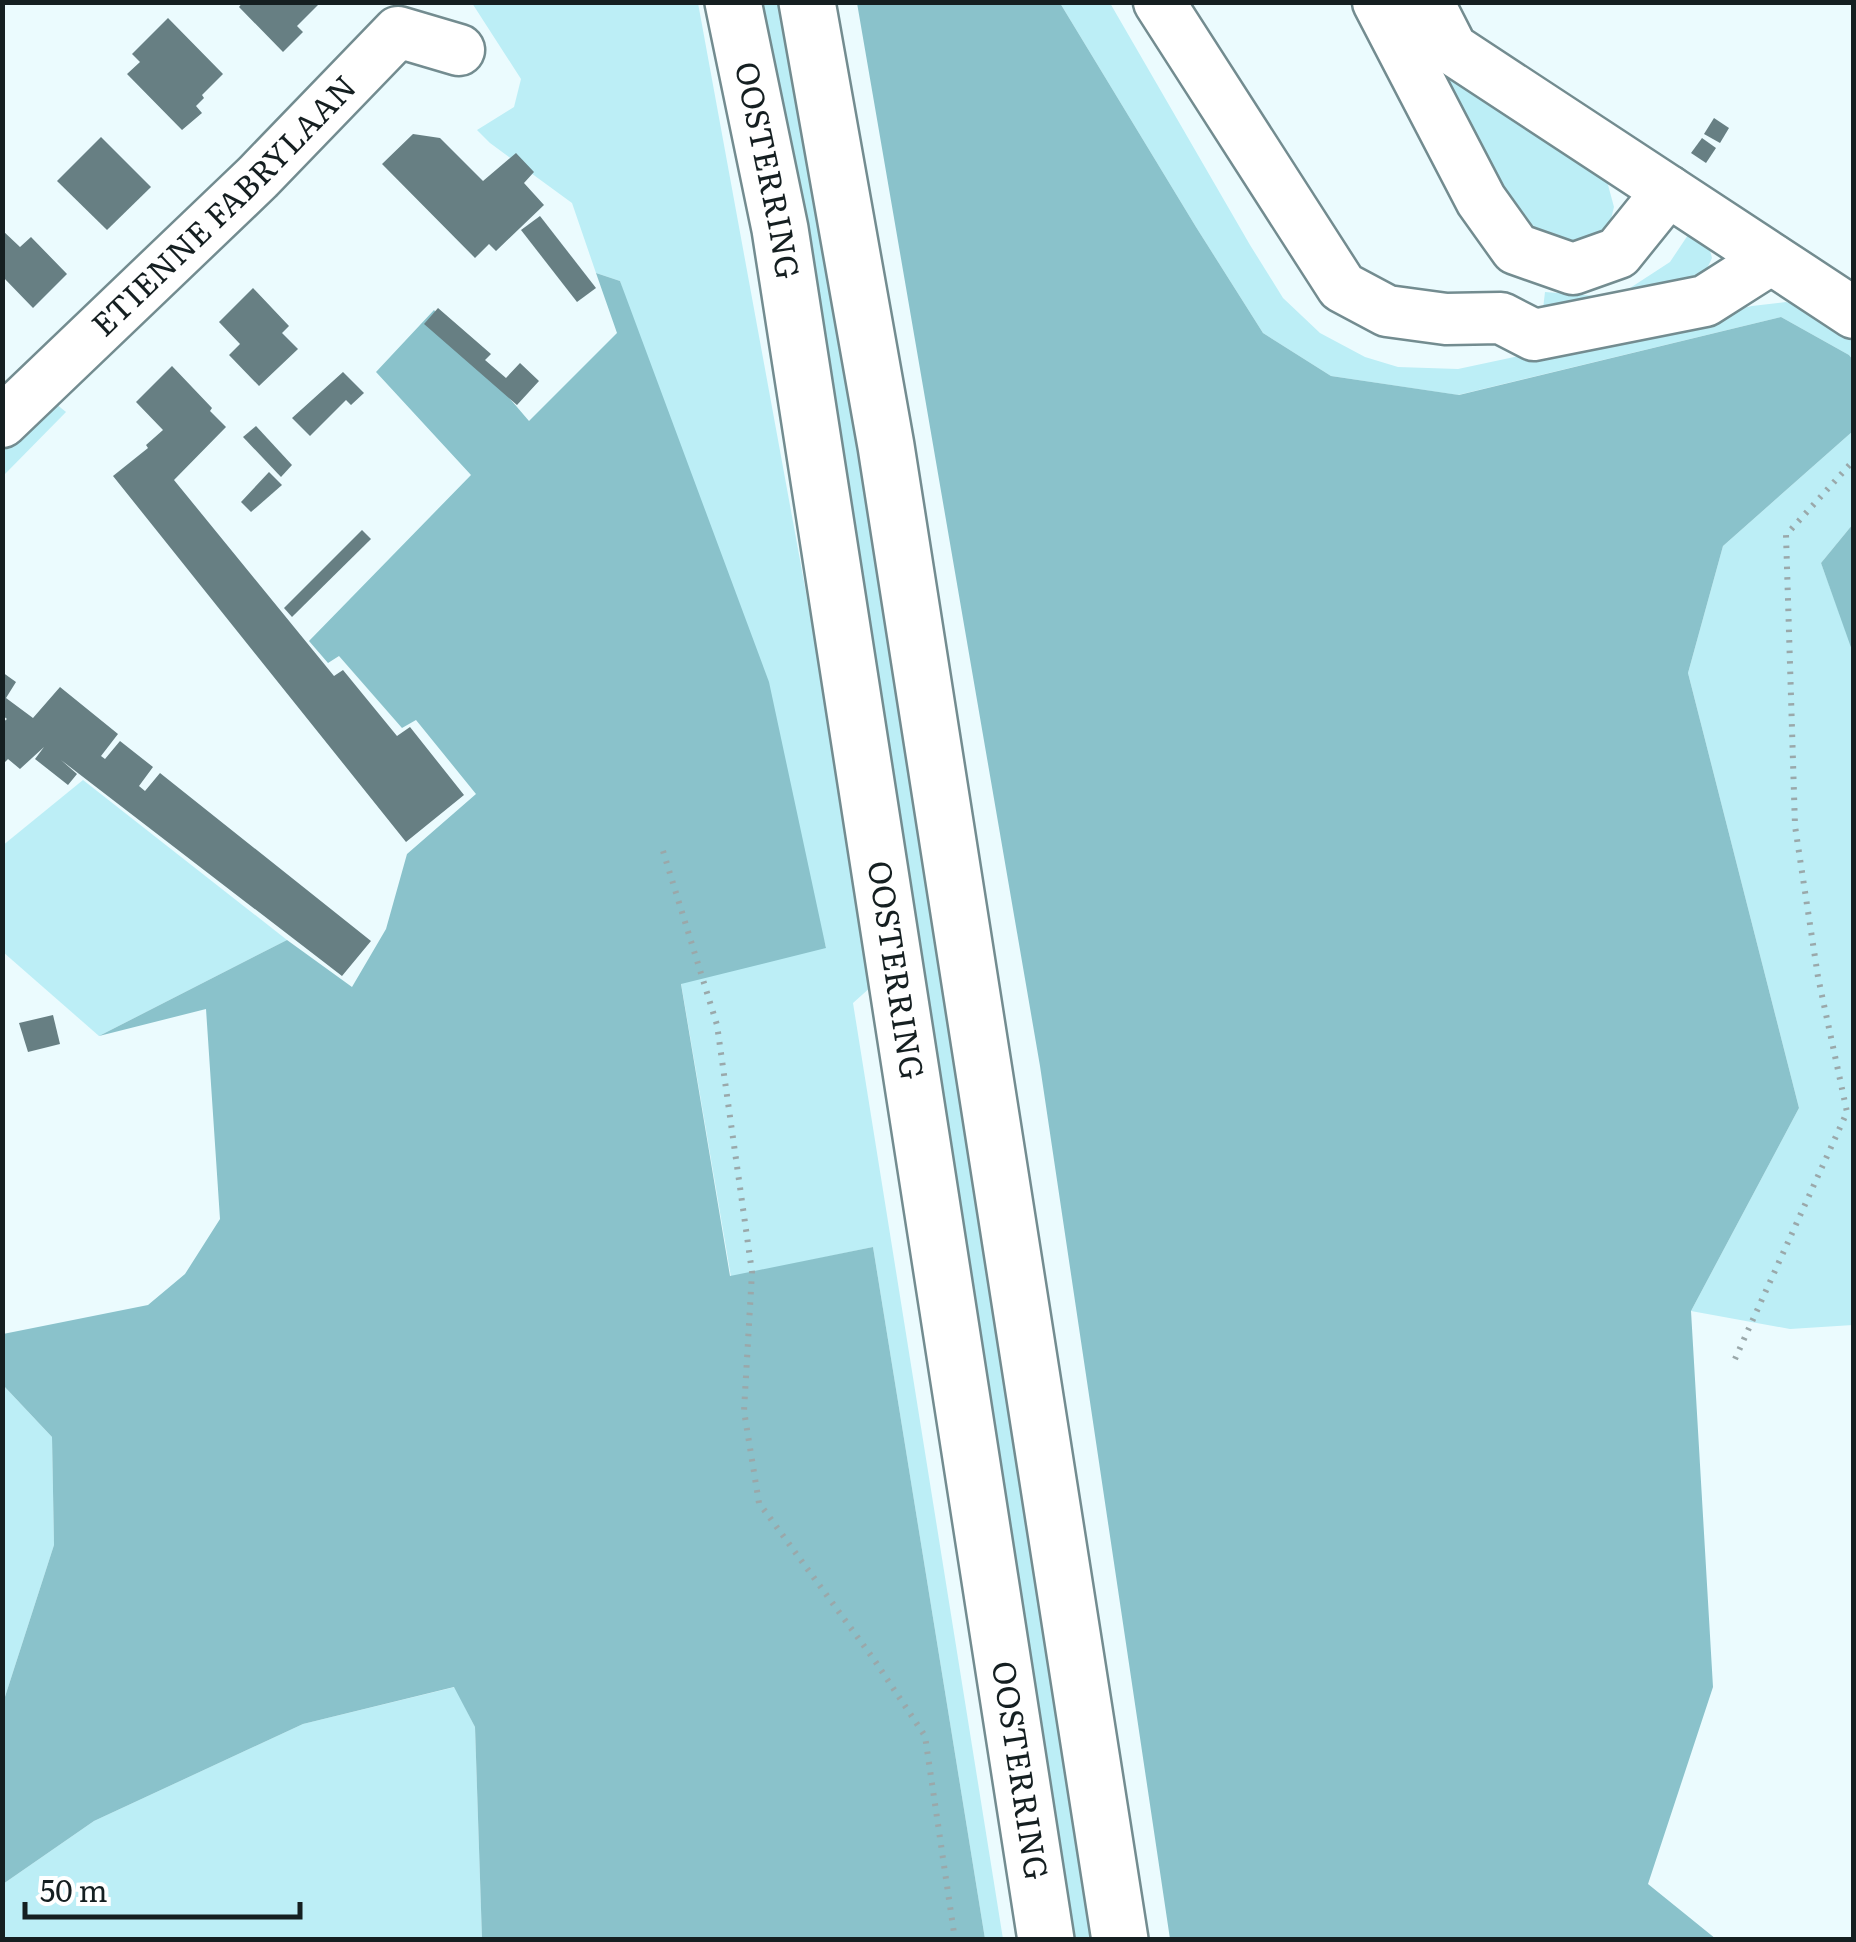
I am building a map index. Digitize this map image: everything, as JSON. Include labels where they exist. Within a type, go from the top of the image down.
[{"type":"main road","name":"OOSTERRING","points":[[733,2],[780,229],[1046,1940]]},
{"type":"main road","points":[[812,11],[889,465],[1120,1940]]},
{"type":"street","points":[[1160,2],[1342,287],[1387,311],[1446,319],[1501,318],[1534,335],[1705,301],[1772,260]]},
{"type":"street","points":[[1378,2],[1481,200],[1516,250],[1573,269],[1618,253],[1668,191]]},
{"type":"street","points":[[1428,2],[1452,49],[1854,314]]},
{"type":"street","name":"ETIENNE FABRYLAAN","points":[[2,422],[258,177],[398,32],[459,50]]},
{"type":"path","points":[[1735,1358],[1847,1112],[1818,977],[1795,826],[1786,535],[1854,460]]},
{"type":"path","points":[[663,851],[716,1024],[725,1080],[752,1272],[744,1412],[759,1503],[876,1661],[925,1736],[955,1940]]},
{"type":"shaded area","points":[[472,3],[698,3],[824,691],[872,986],[853,1003],[1003,1939],[985,1939],[873,1247],[731,1277],[681,983],[826,947],[620,281],[596,273],[572,203],[477,130],[514,107],[521,79]]},
{"type":"shaded area","points":[[756,3],[782,3],[817,180],[1102,1939],[1068,1939]]},
{"type":"shaded area","points":[[857,3],[1060,3],[1263,333],[1331,376],[1459,395],[1781,317],[1853,360],[1853,431],[1723,546],[1688,673],[1799,1108],[1691,1311],[1713,1687],[1648,1884],[1716,1939],[1170,1939],[1040,1066]]},
{"type":"shaded area","points":[[1060,3],[1110,3],[1283,298],[1320,333],[1365,357],[1398,367],[1458,369],[1786,302],[1813,310],[1853,335],[1853,360],[1781,317],[1458,395],[1331,376],[1263,333]]},
{"type":"shaded area","points":[[1437,62],[1604,170],[1614,207],[1607,235],[1587,248],[1532,234],[1436,73]]},
{"type":"shaded area","points":[[1688,235],[1707,239],[1712,258],[1701,281],[1543,309],[1545,292],[1597,296],[1627,290],[1670,262]]},
{"type":"shaded area","points":[[596,273],[620,281],[769,682],[826,948],[681,984],[730,1276],[873,1247],[985,1939],[482,1939],[475,1727],[454,1687],[303,1724],[94,1821],[3,1884],[3,1703],[54,1545],[52,1437],[3,1385],[3,1334],[148,1305],[185,1274],[220,1219],[206,1009],[99,1036],[287,940],[352,987],[386,929],[407,854],[476,794],[416,720],[402,728],[339,656],[328,663],[309,641],[471,475],[376,372],[434,310],[529,421],[617,333]]},
{"type":"shaded area","points":[[50,399],[66,412],[3,476],[3,445]]},
{"type":"shaded area","points":[[1853,431],[1853,524],[1821,563],[1854,653],[1853,1325],[1790,1329],[1691,1311],[1799,1108],[1688,673],[1723,546]]},
{"type":"shaded area","points":[[1853,524],[1853,653],[1821,563]]},
{"type":"shaded area","points":[[83,780],[287,940],[99,1036],[3,952],[2,846]]},
{"type":"shaded area","points":[[3,1385],[52,1437],[54,1545],[3,1703]]},
{"type":"shaded area","points":[[455,1687],[475,1727],[482,1939],[3,1940],[3,1884],[94,1821],[303,1724]]},
{"type":"building","points":[[243,2],[321,2],[297,26],[303,32],[283,52],[239,7]]},
{"type":"building","points":[[168,18],[223,74],[196,106],[202,113],[182,130],[127,74],[140,62],[132,54]]},
{"type":"building","points":[[1714,118],[1729,128],[1720,143],[1704,134]]},
{"type":"building","points":[[413,134],[440,138],[483,181],[516,153],[534,172],[524,183],[544,205],[496,251],[489,244],[475,258],[382,164]]},
{"type":"building","points":[[101,137],[151,187],[107,230],[57,181]]},
{"type":"building","points":[[1702,138],[1716,148],[1706,163],[1691,153]]},
{"type":"building","points":[[540,216],[596,288],[577,302],[521,230]]},
{"type":"building","points":[[2,230],[20,247],[31,237],[67,274],[33,308],[2,276]]},
{"type":"building","points":[[253,288],[289,326],[282,333],[298,349],[259,386],[229,355],[240,344],[219,322]]},
{"type":"building","points":[[438,308],[491,354],[485,360],[506,378],[520,363],[539,381],[517,405],[424,324]]},
{"type":"building","points":[[172,366],[226,427],[174,480],[334,676],[343,670],[397,736],[410,727],[464,795],[406,842],[113,476],[148,448],[146,445],[163,430],[136,402]]},
{"type":"building","points":[[343,372],[364,393],[351,405],[346,400],[310,436],[292,418]]},
{"type":"building","points":[[256,426],[292,465],[281,477],[243,437]]},
{"type":"building","points":[[269,472],[282,485],[251,512],[241,502]]},
{"type":"building","points":[[362,530],[371,539],[292,617],[284,608]]},
{"type":"building","points":[[2,672],[16,682],[6,698],[33,718],[60,687],[118,734],[101,756],[105,759],[120,741],[153,767],[139,786],[145,791],[160,773],[371,941],[342,976],[61,760],[77,774],[68,785],[35,759],[44,747],[20,769],[8,759],[2,765],[2,723],[7,719],[2,715]]},
{"type":"building","points":[[53,1015],[60,1044],[28,1052],[19,1023]]}]
